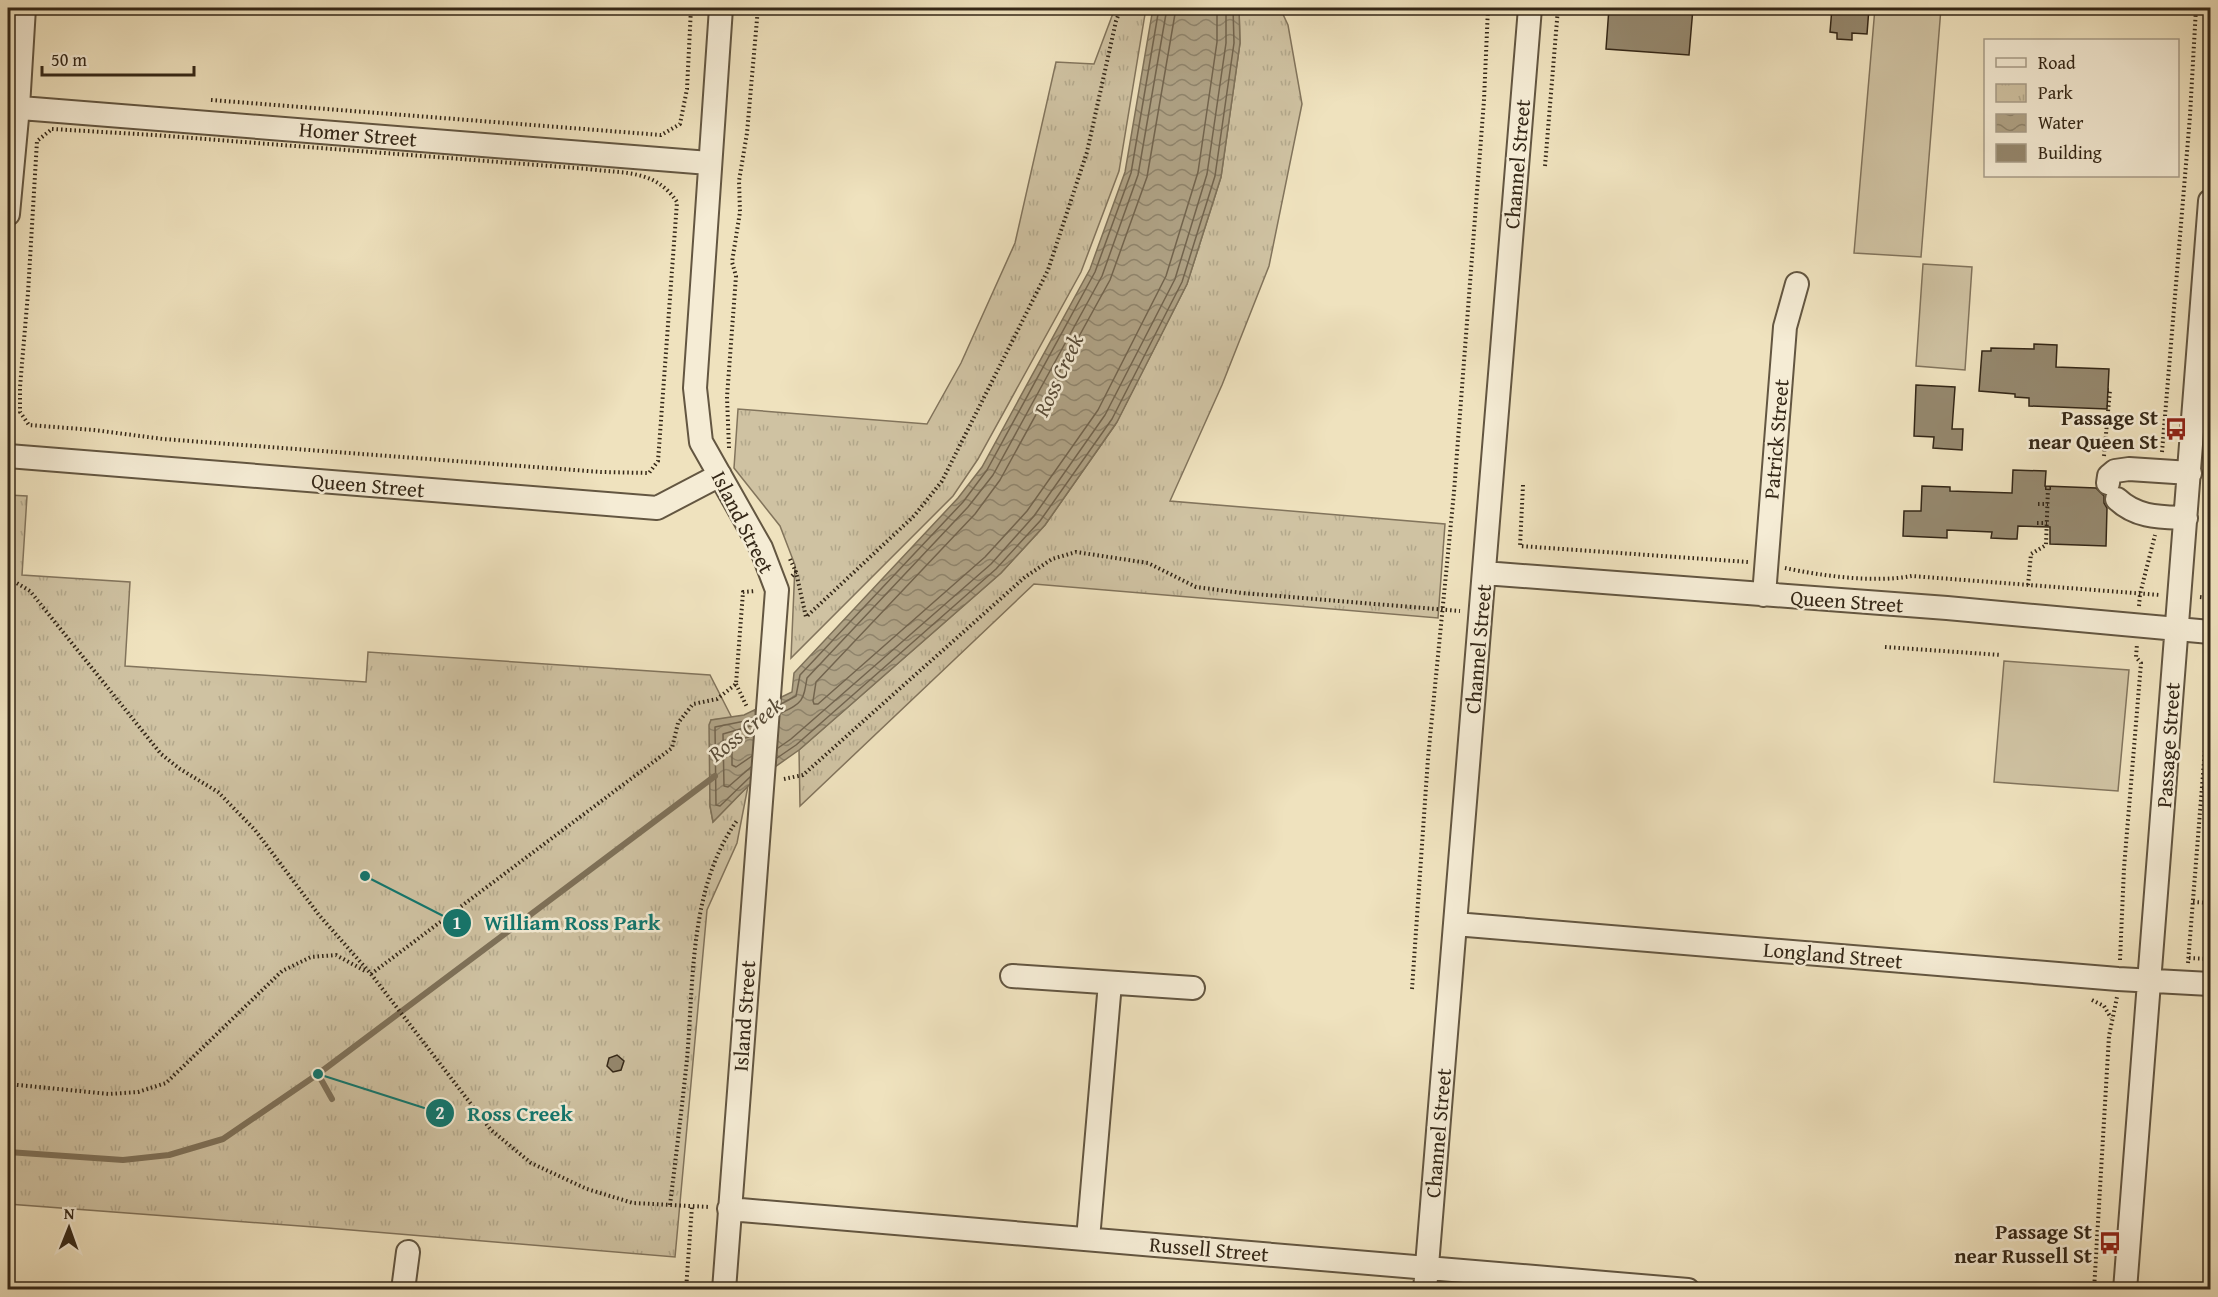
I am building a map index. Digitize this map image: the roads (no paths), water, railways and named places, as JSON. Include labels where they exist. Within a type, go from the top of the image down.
[{"type":"street","points":[[8,214],[13,107],[24,8]]},
{"type":"street","name":"Island Street","points":[[721,8],[695,388],[701,442],[762,548],[777,590],[724,1290]]},
{"type":"street","name":"Channel Street","points":[[1426,1278],[1530,8]]},
{"type":"street","name":"Homer Street","points":[[13,107],[709,163]]},
{"type":"street","name":"Passage Street","points":[[2125,1290],[2211,201]]},
{"type":"street","name":"Patrick Street","points":[[1764,595],[1785,327],[1797,284]]},
{"type":"street","name":"Queen Street","points":[[8,456],[657,508],[720,475]]},
{"type":"street","points":[[2186,518],[2145,515],[2135,512],[2111,487],[2115,471],[2120,470],[2190,473]]},
{"type":"street","name":"Queen Street","points":[[1484,573],[1947,608],[2211,632]]},
{"type":"street","name":"Longland Street","points":[[1455,924],[2211,984]]},
{"type":"street","points":[[1012,976],[1193,988]]},
{"type":"street","points":[[1088,1239],[1110,983]]},
{"type":"street","name":"Russell Street","points":[[729,1209],[1088,1239],[1426,1278],[1688,1290]]},
{"type":"street","points":[[403,1290],[408,1252]]},
{"type":"water","points":[[1153,8],[1239,8],[1240,43],[1221,177],[1187,284],[1117,422],[1045,525],[1001,573],[799,750],[748,786],[713,822],[710,806],[709,725],[711,720],[744,715],[792,692],[794,673],[958,498],[982,467],[1090,269],[1125,172]]},
{"type":"waterway","name":"Ross Creek","points":[[8,1152],[123,1160],[169,1155],[223,1139],[318,1074],[715,776]]},
{"type":"waterway","points":[[318,1074],[332,1099]]},
{"type":"place","name":"Passage St near Queen St","points":[[2176,429]]},
{"type":"place","name":"William Ross Park","points":[[365,876]]},
{"type":"place","name":"Ross Creek","points":[[318,1074]]},
{"type":"place","name":"Passage St near Russell St","points":[[2110,1243]]}]
